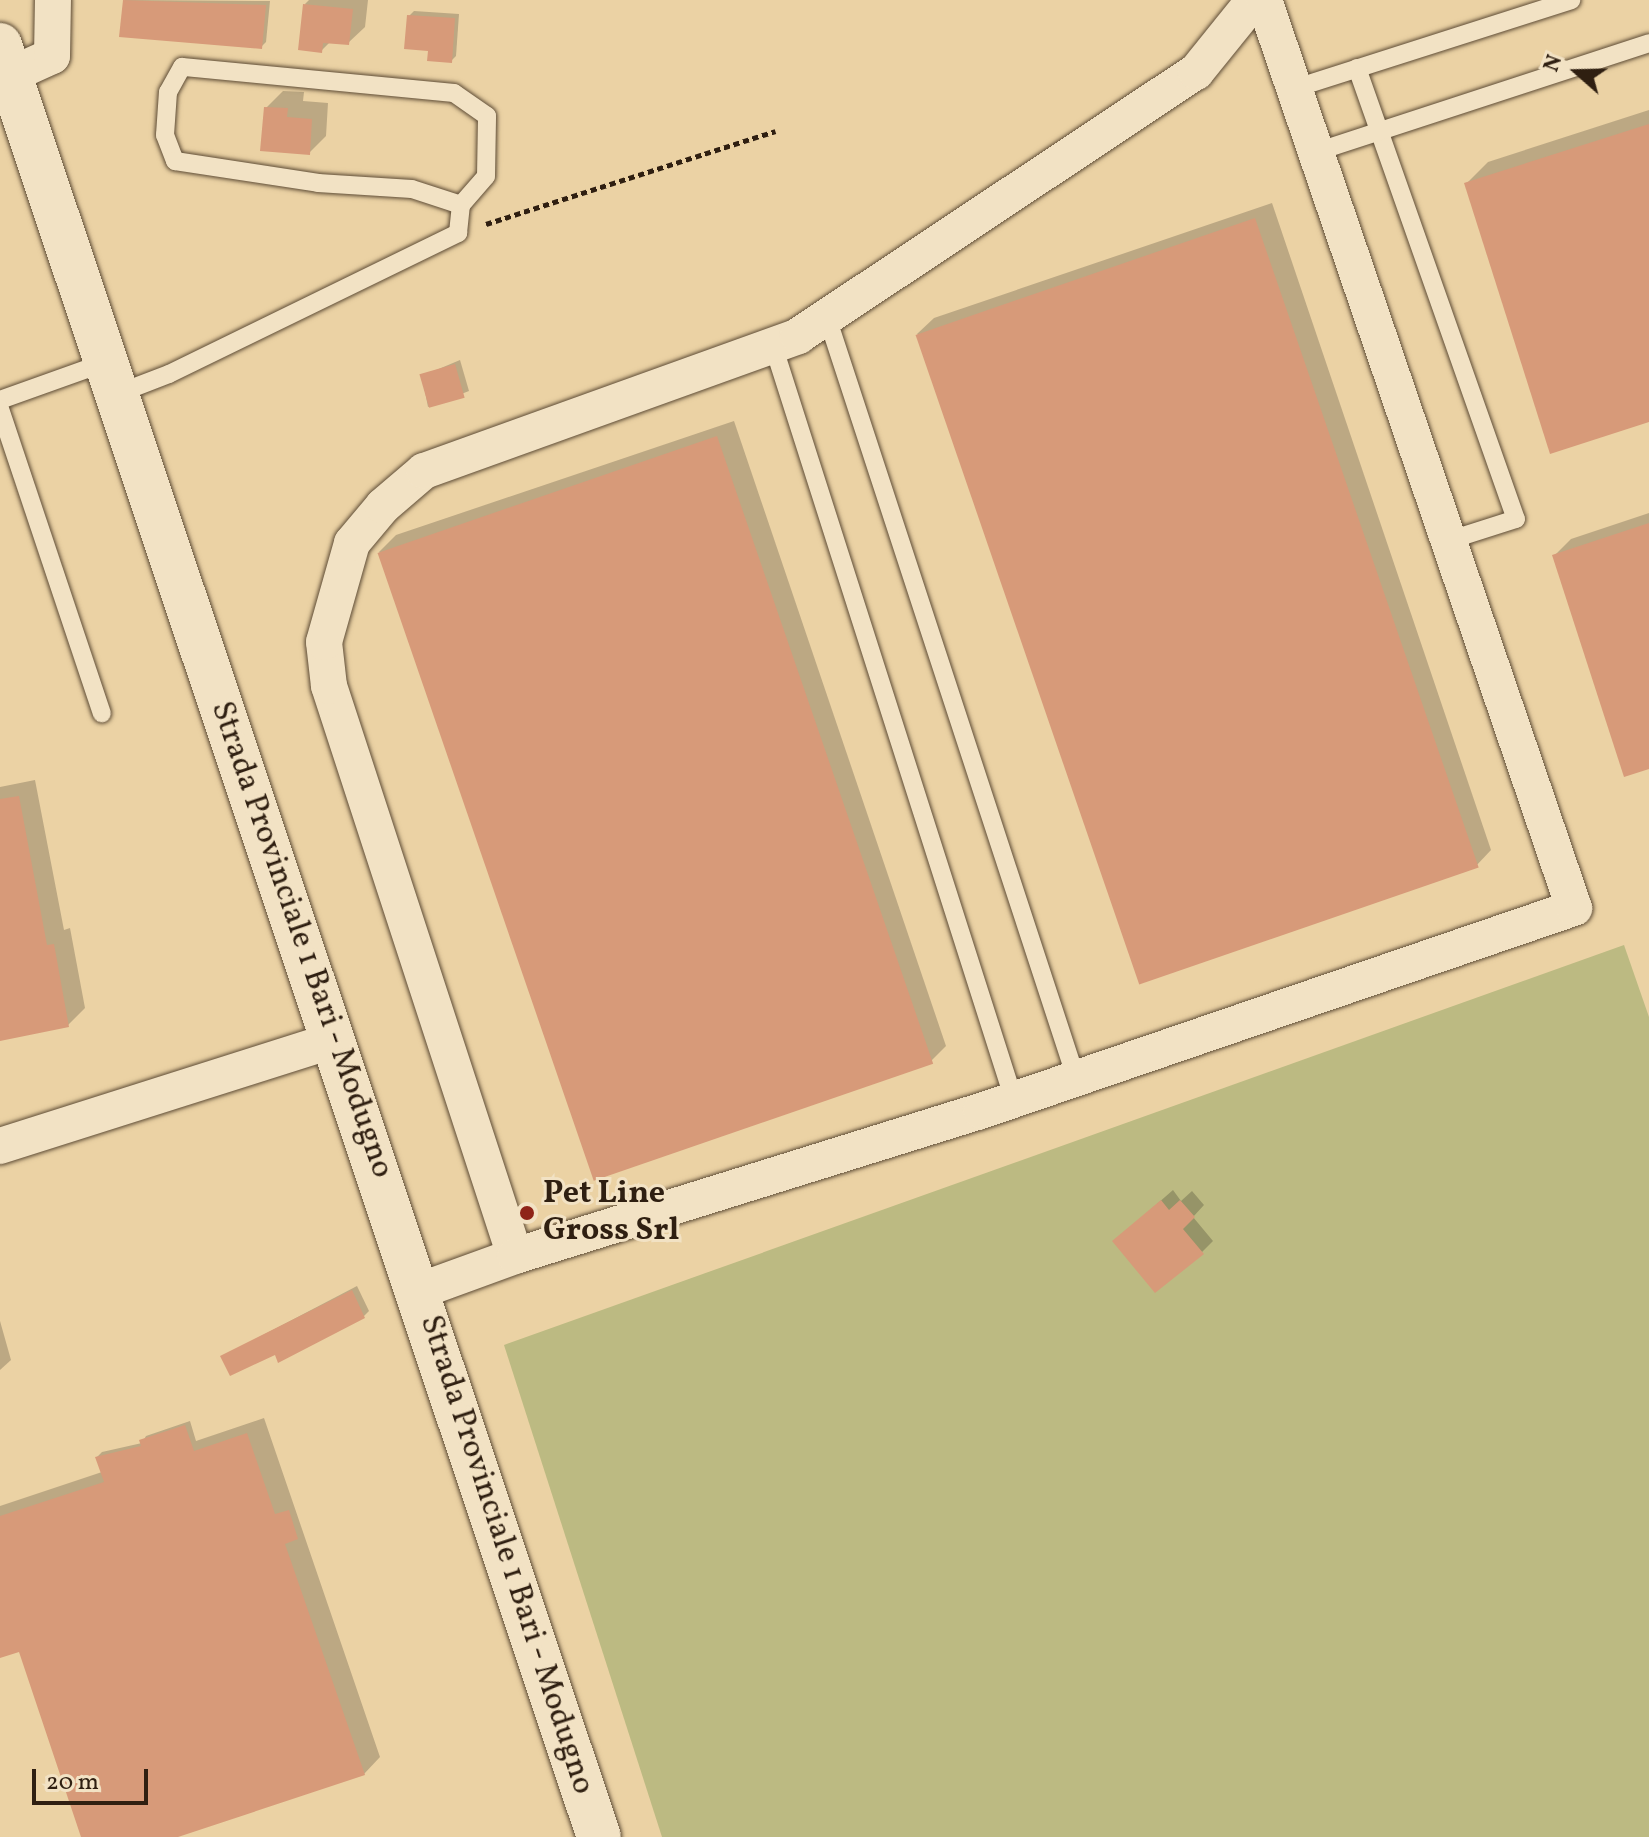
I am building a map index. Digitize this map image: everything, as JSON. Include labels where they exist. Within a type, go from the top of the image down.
[{"type":"street","points":[[7,83],[52,56],[53,0]]},
{"type":"street","points":[[515,1256],[329,686],[324,642],[352,543],[383,506],[424,471],[773,345],[827,317],[1196,72],[1254,0]]},
{"type":"street","points":[[419,1291],[515,1256],[1014,1100],[1574,908],[1319,151],[1264,0]]},
{"type":"street","name":"Strada Provinciale 1 Bari - Modugno","points":[[7,83],[112,378],[599,1837]]},
{"type":"street","points":[[0,1146],[335,1040]]},
{"type":"lane","points":[[1296,88],[1571,0]]},
{"type":"lane","points":[[1319,151],[1649,43]]},
{"type":"lane","points":[[0,400],[112,378],[169,374],[458,233],[461,205],[486,176],[487,116],[454,93],[182,67],[168,92],[165,135],[175,161],[318,183],[412,189],[461,205]]},
{"type":"lane","points":[[1357,68],[1516,519],[1450,540]]},
{"type":"lane","points":[[827,317],[1076,1078]]},
{"type":"lane","points":[[773,345],[1014,1100]]},
{"type":"lane","points":[[0,409],[102,713]]},
{"type":"path","points":[[458,233],[775,131]]},
{"type":"shaded area","points":[[1624,945],[1649,1017],[1649,1837],[662,1837],[504,1345]]},
{"type":"building","points":[[123,0],[266,5],[262,49],[119,37]]},
{"type":"building","points":[[303,4],[353,9],[349,45],[323,43],[322,53],[298,50]]},
{"type":"building","points":[[407,15],[455,18],[452,63],[427,61],[428,51],[404,49]]},
{"type":"building","points":[[264,107],[288,108],[287,117],[312,119],[310,155],[260,151]]},
{"type":"building","points":[[1649,124],[1649,422],[1550,454],[1464,183]]},
{"type":"building","points":[[1255,218],[1479,868],[1139,984],[916,335]]},
{"type":"building","points":[[455,364],[465,398],[429,408],[419,374]]},
{"type":"building","points":[[717,436],[933,1064],[594,1181],[378,553]]},
{"type":"building","points":[[1649,523],[1649,769],[1624,777],[1552,555]]},
{"type":"building","points":[[19,796],[47,945],[54,944],[69,1027],[0,1041],[0,799]]},
{"type":"building","points":[[1161,1200],[1169,1210],[1180,1200],[1195,1217],[1183,1229],[1204,1254],[1155,1293],[1112,1241]]},
{"type":"building","points":[[352,1290],[365,1318],[278,1363],[275,1355],[230,1376],[220,1356]]},
{"type":"building","points":[[185,1425],[194,1451],[247,1433],[275,1514],[289,1510],[298,1539],[285,1544],[365,1775],[178,1837],[81,1837],[19,1652],[0,1658],[0,1516],[104,1482],[95,1457],[141,1446],[139,1440]]},
{"type":"place","name":"Pet Line Gross Srl","points":[[527,1213]]}]
